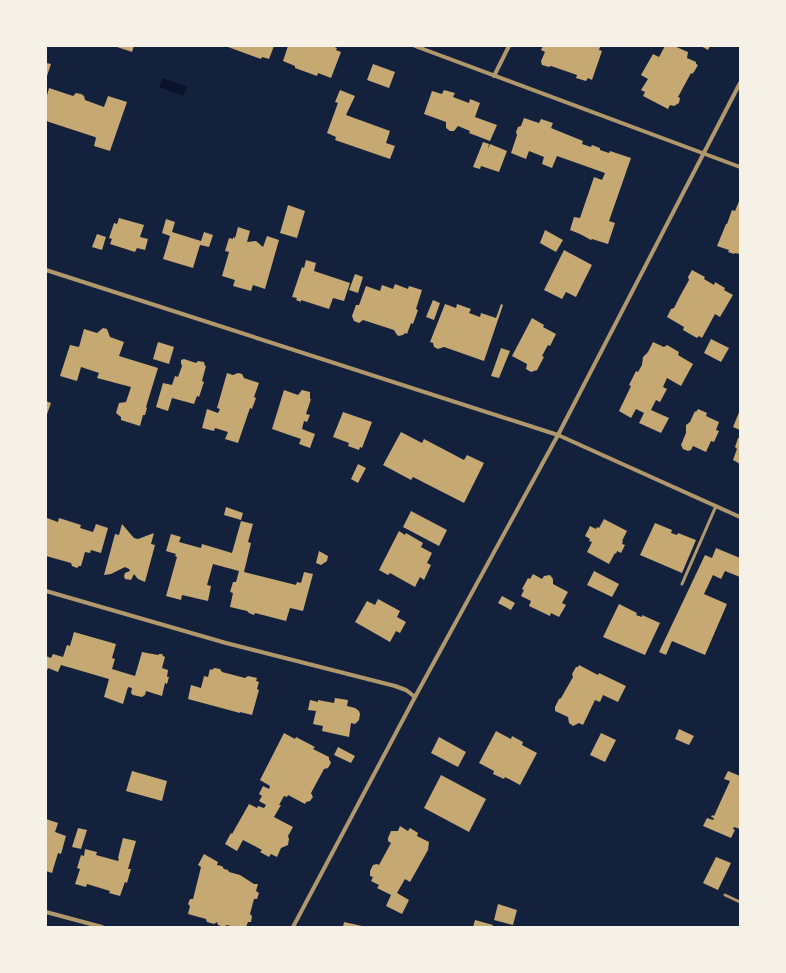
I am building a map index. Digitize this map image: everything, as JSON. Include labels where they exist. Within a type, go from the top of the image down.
[{"type":"street","points":[[415,46],[740,168]]},
{"type":"street","points":[[494,76],[510,46]]},
{"type":"street","points":[[293,927],[415,697],[558,435],[702,153],[740,82]]},
{"type":"street","points":[[46,270],[558,435],[740,517]]},
{"type":"street","points":[[46,591],[226,643],[395,686],[406,690],[415,697]]},
{"type":"street","points":[[46,912],[102,927]]},
{"type":"lane","points":[[682,584],[716,506]]},
{"type":"lane","points":[[725,895],[740,902]]},
{"type":"water","points":[[163,78],[187,87],[183,96],[159,87]]},
{"type":"building","points":[[114,46],[134,46],[132,52]]},
{"type":"building","points":[[228,46],[274,46],[269,59],[262,57],[261,59]]},
{"type":"building","points":[[288,46],[332,46],[337,48],[336,50],[341,52],[331,78],[318,73],[317,76],[295,68],[295,66],[283,61]]},
{"type":"building","points":[[543,46],[600,47],[599,50],[602,51],[592,80],[588,78],[586,81],[576,78],[577,75],[551,66],[549,67],[542,65],[541,61],[545,52],[541,50]]},
{"type":"building","points":[[665,46],[674,46],[688,52],[687,58],[696,62],[698,65],[694,72],[692,74],[691,73],[678,97],[680,98],[679,103],[674,106],[670,105],[668,109],[643,96],[645,92],[641,90],[648,79],[641,75],[653,54],[659,57]]},
{"type":"building","points":[[701,46],[710,46],[708,50]]},
{"type":"building","points":[[46,63],[51,64],[46,79]]},
{"type":"building","points":[[373,64],[395,72],[389,88],[367,80]]},
{"type":"building","points":[[49,88],[73,96],[76,93],[81,94],[84,96],[85,100],[104,107],[108,96],[127,102],[110,151],[94,146],[95,137],[46,121],[46,99]]},
{"type":"building","points":[[340,90],[355,96],[346,115],[390,131],[386,143],[395,146],[390,159],[335,140],[336,137],[327,133],[338,103],[335,102]]},
{"type":"building","points":[[444,90],[455,93],[453,97],[469,103],[470,99],[480,103],[475,117],[497,125],[490,141],[469,133],[470,131],[458,126],[454,131],[450,131],[446,128],[446,122],[424,114],[432,91],[442,94]]},
{"type":"building","points":[[524,118],[539,123],[541,119],[553,123],[551,128],[583,141],[582,144],[591,147],[592,145],[609,153],[610,151],[631,158],[609,221],[615,223],[608,244],[592,239],[591,240],[570,230],[574,217],[580,218],[594,177],[602,180],[605,173],[557,156],[552,168],[542,164],[544,157],[529,151],[526,159],[511,153],[517,135],[516,132],[518,127],[521,126]]},
{"type":"building","points":[[483,142],[489,144],[488,149],[490,144],[507,151],[499,172],[481,166],[480,169],[473,167]]},
{"type":"building","points":[[740,199],[740,254],[734,254],[728,252],[729,250],[717,246],[732,210],[735,211]]},
{"type":"building","points":[[288,205],[305,211],[297,238],[280,233]]},
{"type":"building","points":[[119,218],[144,225],[140,237],[148,239],[145,250],[137,248],[135,252],[110,244],[112,239],[109,238],[114,223],[117,224]]},
{"type":"building","points":[[166,219],[175,222],[172,232],[201,241],[204,232],[213,235],[209,247],[200,245],[193,268],[163,259],[170,236],[162,233]]},
{"type":"building","points":[[238,227],[250,231],[247,242],[256,241],[263,247],[267,236],[279,240],[265,289],[253,285],[251,291],[233,286],[235,280],[222,276],[229,252],[225,251],[229,238],[235,238]]},
{"type":"building","points":[[545,230],[563,240],[556,252],[540,243]]},
{"type":"building","points":[[97,234],[106,237],[102,250],[92,247]]},
{"type":"building","points":[[564,250],[592,265],[576,297],[566,292],[562,299],[544,290]]},
{"type":"building","points":[[306,260],[316,263],[314,271],[350,283],[344,301],[333,298],[329,309],[301,300],[301,302],[296,300],[297,298],[292,297],[302,267],[304,268]]},
{"type":"building","points":[[692,270],[705,277],[704,279],[714,285],[715,282],[725,288],[724,290],[733,295],[720,317],[715,314],[702,338],[699,336],[697,338],[683,330],[684,327],[667,317],[671,309],[674,308],[689,280],[688,277]]},
{"type":"building","points":[[355,274],[363,277],[358,293],[349,290]]},
{"type":"building","points":[[395,284],[408,289],[409,286],[422,290],[416,309],[418,310],[413,324],[411,323],[407,334],[405,333],[399,336],[394,330],[363,320],[359,323],[354,321],[352,316],[356,305],[359,305],[366,286],[380,291],[382,285],[393,289]]},
{"type":"building","points":[[433,300],[440,303],[434,320],[426,317]]},
{"type":"building","points":[[445,304],[456,308],[457,304],[471,309],[469,313],[480,317],[481,313],[496,318],[501,304],[503,305],[484,361],[444,347],[438,349],[434,347],[433,343],[430,342]]},
{"type":"building","points":[[532,318],[544,325],[543,327],[556,334],[550,346],[548,345],[542,356],[544,357],[537,370],[531,372],[526,369],[527,364],[512,356]]},
{"type":"building","points":[[103,328],[107,329],[110,337],[124,342],[119,356],[158,368],[145,415],[143,415],[140,426],[121,420],[121,417],[116,413],[119,403],[126,402],[131,387],[97,378],[99,373],[81,367],[77,381],[60,376],[70,345],[79,347],[84,329],[97,333]]},
{"type":"building","points":[[711,339],[729,348],[721,362],[704,353]]},
{"type":"building","points":[[158,342],[174,347],[169,364],[153,359]]},
{"type":"building","points":[[653,342],[664,347],[667,345],[679,352],[678,355],[693,364],[681,386],[667,378],[663,387],[667,389],[660,402],[656,400],[651,410],[669,418],[661,433],[639,423],[644,413],[636,409],[631,418],[619,411],[631,386],[629,385],[636,371],[638,372],[642,365],[643,357],[648,352]]},
{"type":"building","points":[[501,348],[510,351],[499,378],[491,376]]},
{"type":"building","points":[[184,359],[196,363],[198,361],[204,362],[206,366],[202,381],[204,382],[199,397],[197,396],[194,404],[172,398],[168,411],[156,407],[163,383],[172,385],[175,376],[178,377],[182,366],[181,360]]},
{"type":"building","points":[[227,373],[233,375],[238,373],[242,374],[244,378],[259,383],[254,397],[256,398],[252,409],[250,408],[238,443],[225,439],[228,432],[215,428],[214,431],[202,428],[207,409],[218,413],[220,409],[217,408]]},
{"type":"building","points":[[284,390],[298,395],[302,390],[310,392],[311,399],[306,414],[310,415],[307,422],[304,421],[302,429],[315,434],[310,448],[299,444],[301,439],[272,429]]},
{"type":"building","points":[[46,401],[51,403],[46,417]]},
{"type":"building","points":[[698,409],[707,413],[706,416],[719,422],[716,430],[719,431],[714,442],[711,441],[706,452],[693,446],[691,450],[688,451],[683,449],[681,445],[686,433],[686,425],[690,422],[695,411],[696,412]]},
{"type":"building","points":[[740,410],[740,430],[733,427]]},
{"type":"building","points":[[343,412],[372,422],[362,448],[360,447],[359,450],[348,446],[349,443],[333,437]]},
{"type":"building","points":[[401,432],[422,443],[424,439],[464,460],[467,455],[484,463],[464,503],[413,477],[411,480],[383,465]]},
{"type":"building","points":[[738,438],[740,438],[740,464],[733,460],[737,449],[735,447]]},
{"type":"building","points":[[358,464],[366,468],[358,483],[351,479]]},
{"type":"building","points":[[226,507],[243,513],[241,520],[224,515]]},
{"type":"building","points":[[411,511],[447,530],[439,546],[403,527]]},
{"type":"building","points":[[47,518],[58,522],[59,518],[81,525],[80,528],[93,532],[96,524],[108,528],[101,553],[91,550],[90,553],[85,552],[81,566],[77,568],[72,566],[71,563],[46,556]]},
{"type":"building","points":[[604,519],[627,531],[622,541],[622,544],[625,545],[621,553],[617,551],[609,564],[587,552],[592,542],[585,536],[590,526],[596,529],[597,527],[599,528]]},
{"type":"building","points":[[241,521],[253,524],[248,542],[251,543],[244,572],[296,585],[297,582],[301,583],[304,572],[313,574],[303,611],[290,608],[286,621],[255,613],[254,615],[247,611],[230,607],[233,593],[230,592],[233,582],[236,582],[239,571],[213,564],[207,585],[211,586],[208,601],[182,595],[181,600],[166,596],[177,557],[175,556],[176,554],[166,551],[171,534],[181,537],[179,542],[201,548],[202,544],[232,553]]},
{"type":"building","points":[[655,523],[672,530],[671,533],[677,535],[678,533],[696,540],[682,573],[640,555]]},
{"type":"building","points":[[122,524],[134,538],[138,539],[154,533],[151,544],[155,545],[145,582],[138,579],[134,574],[131,580],[125,579],[125,573],[130,571],[125,567],[111,574],[104,575],[115,534],[119,535]]},
{"type":"building","points":[[399,531],[405,535],[406,533],[423,543],[421,547],[432,553],[427,563],[431,565],[424,580],[420,577],[415,587],[390,573],[388,575],[379,570]]},
{"type":"building","points":[[716,548],[740,558],[740,577],[725,571],[721,579],[713,575],[704,594],[727,604],[705,655],[672,641],[666,655],[659,652],[705,555],[712,558]]},
{"type":"building","points":[[319,551],[328,556],[327,561],[321,565],[316,563]]},
{"type":"building","points":[[594,571],[619,584],[612,597],[587,585]]},
{"type":"building","points":[[533,574],[542,579],[544,576],[550,575],[553,579],[553,584],[568,592],[562,603],[566,605],[559,617],[551,613],[550,616],[529,606],[531,601],[521,596],[524,590],[522,589],[528,578],[530,579]]},
{"type":"building","points":[[502,596],[515,603],[511,610],[498,603]]},
{"type":"building","points":[[378,599],[400,611],[397,617],[406,622],[400,633],[396,631],[390,642],[355,622],[367,601],[375,605]]},
{"type":"building","points":[[619,604],[637,613],[636,615],[642,617],[642,615],[660,623],[645,655],[603,637]]},
{"type":"building","points":[[74,632],[116,644],[112,658],[115,659],[112,669],[135,676],[142,652],[158,655],[162,654],[165,657],[162,668],[168,670],[167,677],[169,677],[167,684],[165,683],[162,696],[146,691],[145,695],[142,697],[133,695],[131,693],[132,688],[128,687],[123,704],[104,697],[109,679],[61,665],[58,672],[48,668],[46,673],[46,656],[51,658],[53,654],[63,657],[67,645],[70,646]]},
{"type":"building","points":[[579,665],[598,675],[599,673],[626,686],[618,702],[603,695],[600,702],[595,700],[583,725],[579,723],[573,726],[569,723],[568,717],[555,711],[555,707],[573,677],[572,674],[576,667]]},
{"type":"building","points":[[214,668],[220,669],[222,672],[245,678],[248,676],[257,678],[256,681],[259,682],[257,689],[259,690],[252,715],[188,699],[191,685],[201,688],[204,676],[208,677],[210,669],[212,670]]},
{"type":"building","points":[[335,698],[348,700],[347,706],[355,708],[359,711],[359,720],[355,724],[351,723],[349,737],[322,731],[323,726],[313,724],[316,711],[308,710],[310,700],[334,703]]},
{"type":"building","points":[[679,729],[694,736],[689,745],[675,739]]},
{"type":"building","points":[[496,731],[511,739],[512,736],[523,742],[522,745],[537,753],[520,785],[505,777],[504,779],[493,774],[494,771],[479,763]]},
{"type":"building","points":[[284,733],[295,739],[296,737],[315,747],[313,749],[329,757],[331,763],[328,768],[324,769],[311,793],[313,797],[310,801],[306,802],[305,804],[288,795],[287,797],[284,796],[274,817],[293,827],[288,836],[288,845],[281,848],[277,857],[271,854],[269,857],[260,852],[262,850],[243,840],[237,851],[225,844],[249,804],[257,808],[258,806],[264,808],[266,805],[259,801],[262,796],[259,794],[263,786],[269,789],[270,786],[260,780]]},
{"type":"building","points":[[601,733],[616,740],[605,762],[590,755]]},
{"type":"building","points":[[439,737],[466,752],[458,767],[431,753]]},
{"type":"building","points":[[338,747],[355,756],[351,763],[334,755]]},
{"type":"building","points":[[132,771],[167,781],[162,801],[126,791]]},
{"type":"building","points":[[728,771],[740,776],[740,829],[734,827],[733,829],[735,830],[731,838],[703,826],[707,818],[713,820],[714,818],[711,817],[712,815],[714,816],[730,781],[724,779]]},
{"type":"building","points":[[441,775],[486,799],[469,832],[424,808]]},
{"type":"building","points":[[46,819],[58,823],[55,832],[66,836],[61,854],[58,853],[52,873],[46,871]]},
{"type":"building","points":[[400,826],[408,831],[410,828],[418,833],[417,836],[429,842],[428,850],[410,882],[405,879],[397,893],[409,900],[402,914],[386,906],[391,895],[377,888],[379,885],[371,881],[373,877],[370,876],[370,871],[373,865],[379,865],[391,843],[388,841],[388,838],[391,831],[398,831]]},
{"type":"building","points":[[78,828],[87,830],[81,849],[72,847]]},
{"type":"building","points":[[123,838],[136,841],[128,869],[131,869],[127,883],[125,882],[120,896],[109,893],[110,891],[87,884],[86,887],[75,884],[80,869],[77,868],[81,855],[84,856],[85,849],[97,852],[96,855],[118,861]]},
{"type":"building","points":[[204,854],[218,862],[217,865],[222,866],[229,872],[240,875],[254,884],[258,884],[256,891],[259,893],[257,899],[254,899],[250,914],[252,916],[251,922],[248,922],[246,927],[234,927],[227,925],[224,927],[218,925],[217,922],[214,924],[207,922],[206,919],[188,914],[190,906],[188,904],[190,899],[193,899],[201,867],[198,865]]},
{"type":"building","points":[[716,857],[731,863],[718,890],[703,883]]},
{"type":"building","points":[[498,904],[517,910],[513,925],[494,920]]},
{"type":"building","points":[[475,920],[493,925],[492,927],[473,927]]},
{"type":"building","points":[[344,922],[362,926],[362,927],[343,927]]}]
